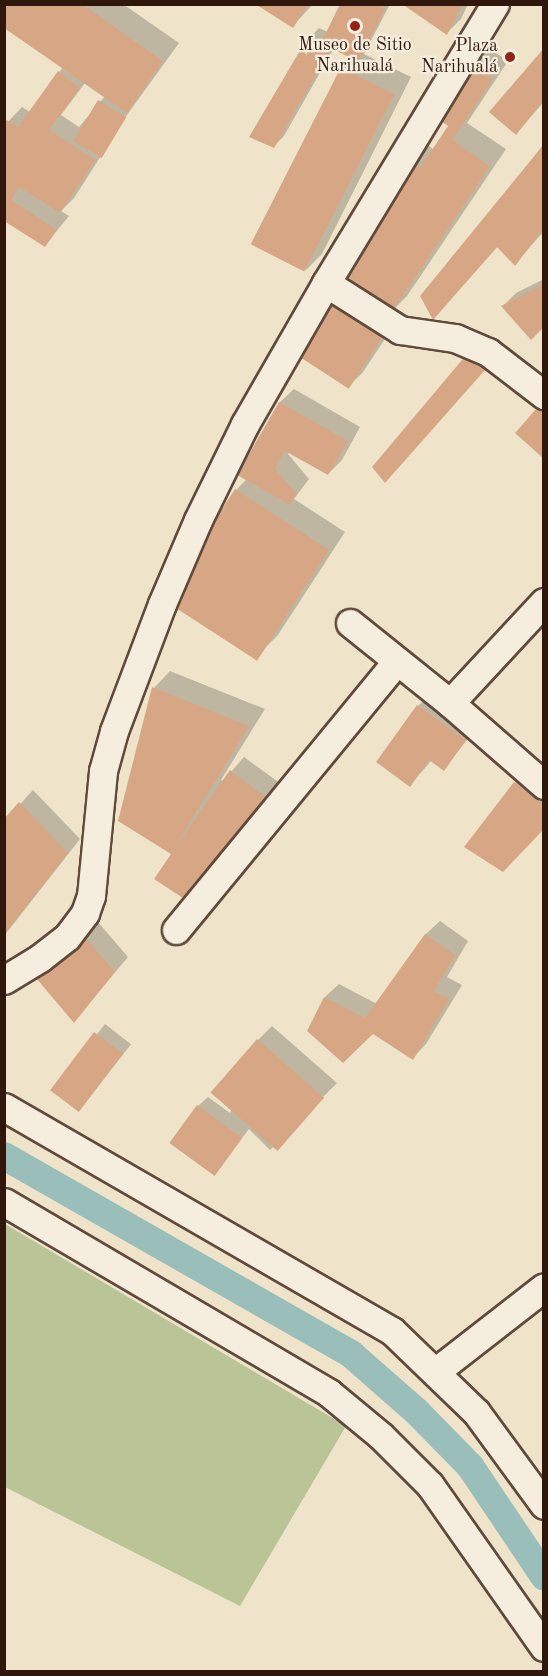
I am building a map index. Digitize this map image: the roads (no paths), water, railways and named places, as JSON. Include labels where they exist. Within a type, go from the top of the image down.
[{"type":"street","points":[[4,980],[40,958],[67,937],[85,913],[92,889],[103,771],[114,731],[198,520],[245,424],[326,283],[495,4]]},
{"type":"street","points":[[326,283],[400,330],[455,338],[488,352],[543,395]]},
{"type":"street","points":[[450,703],[543,602]]},
{"type":"street","points":[[350,623],[450,703],[543,785]]},
{"type":"street","points":[[176,930],[397,661]]},
{"type":"street","points":[[4,1107],[392,1331],[476,1412],[543,1505]]},
{"type":"street","points":[[4,1202],[329,1393],[381,1436],[430,1485],[543,1647]]},
{"type":"street","points":[[435,1372],[543,1287]]},
{"type":"waterway","points":[[4,1156],[351,1354],[417,1412],[470,1466],[544,1576]]},
{"type":"place","name":"Museo de Sitio Narihualá","points":[[355,26]]},
{"type":"place","name":"Plaza Narihualá","points":[[510,57]]}]
